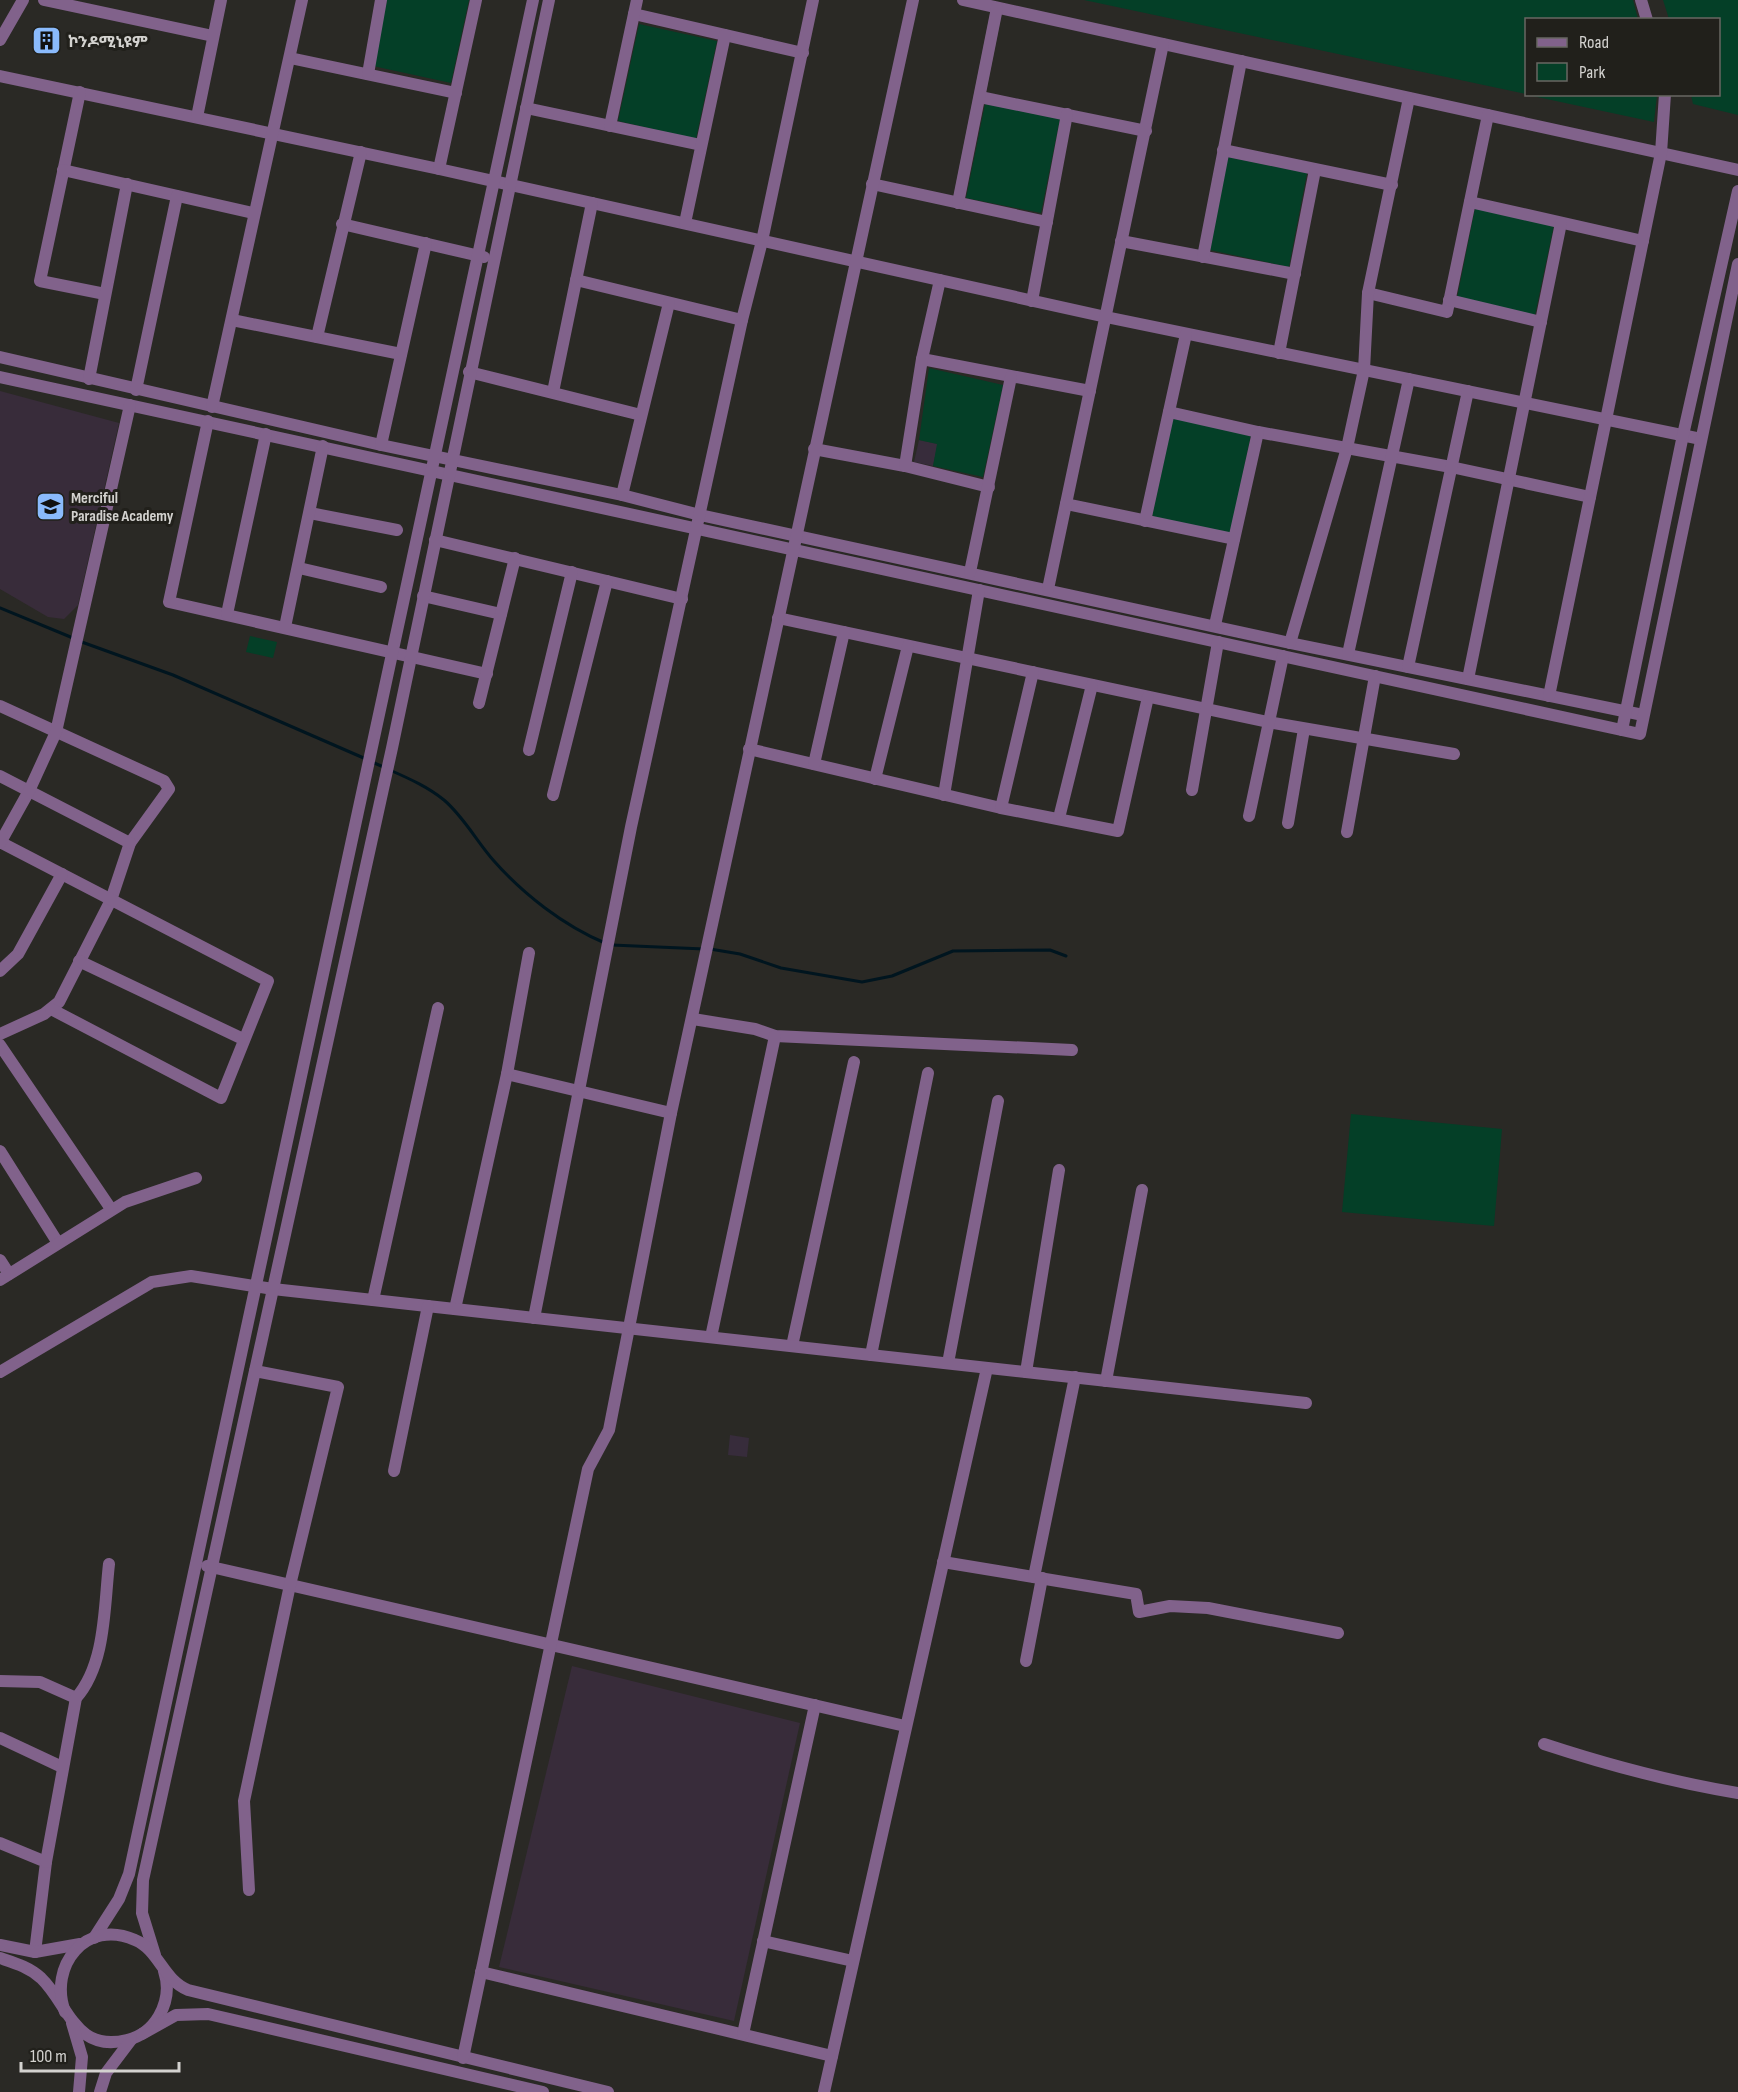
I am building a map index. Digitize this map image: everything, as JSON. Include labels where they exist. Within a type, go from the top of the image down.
[{"type":"street","points":[[0,40],[23,0]]},
{"type":"street","points":[[44,0],[213,36]]},
{"type":"street","points":[[197,117],[221,0]]},
{"type":"street","points":[[212,407],[253,213],[302,0]]},
{"type":"street","points":[[368,74],[381,0]]},
{"type":"street","points":[[439,169],[476,0]]},
{"type":"street","points":[[79,2092],[82,2056],[59,1990],[60,1979],[68,1958],[89,1940],[119,1899],[129,1874],[367,780],[533,0]]},
{"type":"street","points":[[100,2092],[106,2073],[137,2036],[158,2018],[166,1998],[165,1975],[142,1913],[143,1880],[392,748],[469,372],[549,0]]},
{"type":"street","points":[[610,126],[637,0]]},
{"type":"street","points":[[534,1318],[631,827],[742,320],[762,241],[813,0]]},
{"type":"street","points":[[463,2058],[588,1469],[609,1430],[671,1113],[913,0]]},
{"type":"street","points":[[963,0],[1738,170]]},
{"type":"street","points":[[1641,0],[1646,18]]},
{"type":"street","points":[[958,203],[997,8]]},
{"type":"street","points":[[634,14],[803,53]]},
{"type":"street","points":[[684,223],[724,35]]},
{"type":"street","points":[[1048,589],[1163,44]]},
{"type":"street","points":[[290,58],[456,93]]},
{"type":"street","points":[[1203,257],[1241,61]]},
{"type":"street","points":[[0,76],[361,152],[1106,317],[1701,439]]},
{"type":"street","points":[[80,92],[40,281],[105,294]]},
{"type":"street","points":[[1549,696],[1661,153],[1665,96]]},
{"type":"street","points":[[980,97],[1146,131]]},
{"type":"street","points":[[1290,643],[1347,448],[1364,370],[1368,293],[1409,98]]},
{"type":"street","points":[[526,108],[701,145]]},
{"type":"street","points":[[1032,301],[1067,114]]},
{"type":"street","points":[[1368,293],[1447,312],[1488,115]]},
{"type":"street","points":[[1223,150],[1392,185]]},
{"type":"street","points":[[317,337],[342,224],[361,152]]},
{"type":"street","points":[[63,170],[253,213]]},
{"type":"street","points":[[1279,353],[1315,170]]},
{"type":"street","points":[[89,379],[127,184]]},
{"type":"street","points":[[873,184],[1047,222]]},
{"type":"street","points":[[1622,730],[1683,435],[1738,191]]},
{"type":"street","points":[[136,390],[177,196]]},
{"type":"street","points":[[1470,202],[1643,241]]},
{"type":"street","points":[[552,392],[592,203]]},
{"type":"street","points":[[1468,680],[1561,223]]},
{"type":"street","points":[[342,224],[494,259]]},
{"type":"street","points":[[1122,241],[1295,274]]},
{"type":"street","points":[[381,445],[426,243]]},
{"type":"street","points":[[0,357],[381,445],[622,495],[794,549],[1640,734],[1738,264]]},
{"type":"street","points":[[576,280],[742,320]]},
{"type":"street","points":[[905,466],[922,359],[940,280]]},
{"type":"street","points":[[1449,300],[1540,321]]},
{"type":"street","points":[[622,495],[669,303]]},
{"type":"street","points":[[232,320],[401,354]]},
{"type":"street","points":[[1145,521],[1186,334]]},
{"type":"street","points":[[922,359],[1090,391]]},
{"type":"street","points":[[15,361],[5,378],[433,472],[699,521],[796,536],[1290,643],[1643,715]]},
{"type":"street","points":[[469,372],[641,415]]},
{"type":"street","points":[[970,572],[1011,377]]},
{"type":"street","points":[[1348,654],[1409,379]]},
{"type":"street","points":[[1408,667],[1468,391]]},
{"type":"street","points":[[51,1009],[221,1098],[267,981],[0,842],[29,791],[56,732],[130,405]]},
{"type":"street","points":[[1169,412],[1258,432],[1392,455],[1590,497]]},
{"type":"street","points":[[208,421],[169,602],[487,674]]},
{"type":"street","points":[[1215,625],[1258,432]]},
{"type":"street","points":[[227,614],[266,434]]},
{"type":"street","points":[[285,627],[323,446]]},
{"type":"street","points":[[814,449],[905,466],[989,487]]},
{"type":"street","points":[[1066,504],[1234,539]]},
{"type":"street","points":[[310,513],[398,530]]},
{"type":"street","points":[[435,540],[682,598]]},
{"type":"street","points":[[479,703],[515,558]]},
{"type":"street","points":[[299,568],[381,587]]},
{"type":"street","points":[[529,750],[572,572]]},
{"type":"street","points":[[552,795],[607,581]]},
{"type":"street","points":[[944,795],[979,590]]},
{"type":"street","points":[[423,596],[501,614]]},
{"type":"street","points":[[778,618],[1268,722],[1454,754]]},
{"type":"street","points":[[814,764],[844,632]]},
{"type":"street","points":[[1192,790],[1218,642]]},
{"type":"street","points":[[875,779],[908,645]]},
{"type":"street","points":[[1249,816],[1283,656]]},
{"type":"street","points":[[1001,808],[1033,672]]},
{"type":"street","points":[[1347,832],[1362,738],[1375,676]]},
{"type":"street","points":[[1059,818],[1092,685]]},
{"type":"street","points":[[749,749],[1001,808],[1118,831],[1148,697]]},
{"type":"street","points":[[0,706],[167,784],[169,792],[130,843],[111,900],[58,1002],[51,1009],[0,1034]]},
{"type":"street","points":[[1288,823],[1304,729]]},
{"type":"street","points":[[0,776],[130,843]]},
{"type":"street","points":[[0,971],[18,954],[62,874]]},
{"type":"street","points":[[455,1309],[507,1074],[530,953]]},
{"type":"street","points":[[79,961],[243,1039]]},
{"type":"street","points":[[373,1300],[438,1008]]},
{"type":"street","points":[[693,1019],[755,1029],[775,1036],[1072,1050]]},
{"type":"street","points":[[711,1337],[775,1036]]},
{"type":"street","points":[[0,1045],[111,1209]]},
{"type":"street","points":[[792,1346],[854,1062]]},
{"type":"street","points":[[871,1355],[928,1073]]},
{"type":"street","points":[[507,1074],[671,1113]]},
{"type":"street","points":[[948,1363],[998,1101]]},
{"type":"street","points":[[0,1151],[58,1243]]},
{"type":"street","points":[[1026,1372],[1059,1170]]},
{"type":"street","points":[[0,1260],[5,1277],[111,1209],[141,1196],[196,1178]]},
{"type":"street","points":[[1106,1381],[1143,1190]]},
{"type":"street","points":[[0,1372],[152,1282],[191,1276],[258,1284],[273,1289],[1306,1403]]},
{"type":"street","points":[[394,1472],[428,1306]]},
{"type":"street","points":[[824,2092],[987,1368]]},
{"type":"street","points":[[249,1890],[244,1801],[290,1585],[338,1387],[255,1371]]},
{"type":"street","points":[[1026,1661],[1038,1578],[1075,1377]]},
{"type":"street","points":[[942,1562],[1136,1594],[1139,1612],[1170,1606],[1208,1608],[1338,1633]]},
{"type":"street","points":[[35,1952],[46,1862],[62,1767],[76,1698],[88,1685],[96,1664],[109,1564]]},
{"type":"street","points":[[197,1564],[905,1726]]},
{"type":"street","points":[[0,1681],[40,1682],[76,1698]]},
{"type":"street","points":[[743,2034],[814,1705]]},
{"type":"street","points":[[0,1738],[62,1767]]},
{"type":"street","points":[[1544,1743],[1625,1770],[1738,1792]]},
{"type":"street","points":[[0,1843],[46,1862]]},
{"type":"street","points":[[0,1946],[35,1952],[60,1950],[89,1940],[116,1935],[128,1936],[147,1947],[174,1983],[188,1990],[463,2058],[573,2088],[608,2092]]},
{"type":"street","points":[[763,1941],[853,1961]]},
{"type":"street","points":[[0,1958],[29,1969],[40,1978],[68,2017],[88,2036],[99,2040],[121,2042],[176,2015],[208,2014],[543,2092]]},
{"type":"street","points":[[481,1972],[832,2056]]},
{"type":"shaded area","name":"Merciful Paradise Academy","points":[[0,391],[119,423],[78,605],[64,619],[48,617],[0,589]]},
{"type":"shaded area","points":[[919,440],[938,444],[933,466],[914,462]]},
{"type":"shaded area","points":[[730,1435],[749,1438],[747,1457],[728,1455]]},
{"type":"shaded area","points":[[572,1666],[800,1723],[734,2021],[499,1967]]},
{"type":"green space","points":[[387,0],[469,0],[451,83],[373,66]]},
{"type":"green space","points":[[1084,0],[1633,0],[1638,18],[1525,18],[1525,94]]},
{"type":"green space","points":[[1663,0],[1738,0],[1738,115],[1693,104],[1691,96],[1720,96],[1720,18],[1669,18]]},
{"type":"green space","points":[[639,24],[717,41],[696,139],[618,121]]},
{"type":"green space","points":[[1533,96],[1657,96],[1654,122]]},
{"type":"green space","points":[[985,104],[1060,119],[1041,213],[966,198]]},
{"type":"green space","points":[[1228,157],[1307,173],[1289,267],[1210,250]]},
{"type":"green space","points":[[1475,208],[1554,225],[1535,315],[1457,298]]},
{"type":"green space","points":[[929,368],[1003,385],[983,477],[933,466],[937,444],[919,440]]},
{"type":"green space","points":[[1173,418],[1251,435],[1230,534],[1152,517]]},
{"type":"green space","points":[[250,636],[277,642],[273,658],[246,652]]},
{"type":"green space","points":[[1351,1114],[1502,1129],[1494,1226],[1342,1212]]},
{"type":"waterway","points":[[0,608],[73,638]]},
{"type":"waterway","points":[[79,641],[173,675],[366,759]]},
{"type":"waterway","points":[[372,762],[386,768]]},
{"type":"waterway","points":[[392,771],[425,787],[444,800],[458,814],[494,861],[531,897],[574,928],[605,943]]},
{"type":"waterway","points":[[612,945],[704,949]]},
{"type":"waterway","points":[[710,949],[740,954],[781,968],[862,982],[892,976],[953,951],[1050,950],[1066,956]]},
{"type":"place","name":"ኮንዶሚኒዩም","points":[[47,41]]},
{"type":"place","name":"Merciful Paradise Academy","points":[[50,506]]}]
